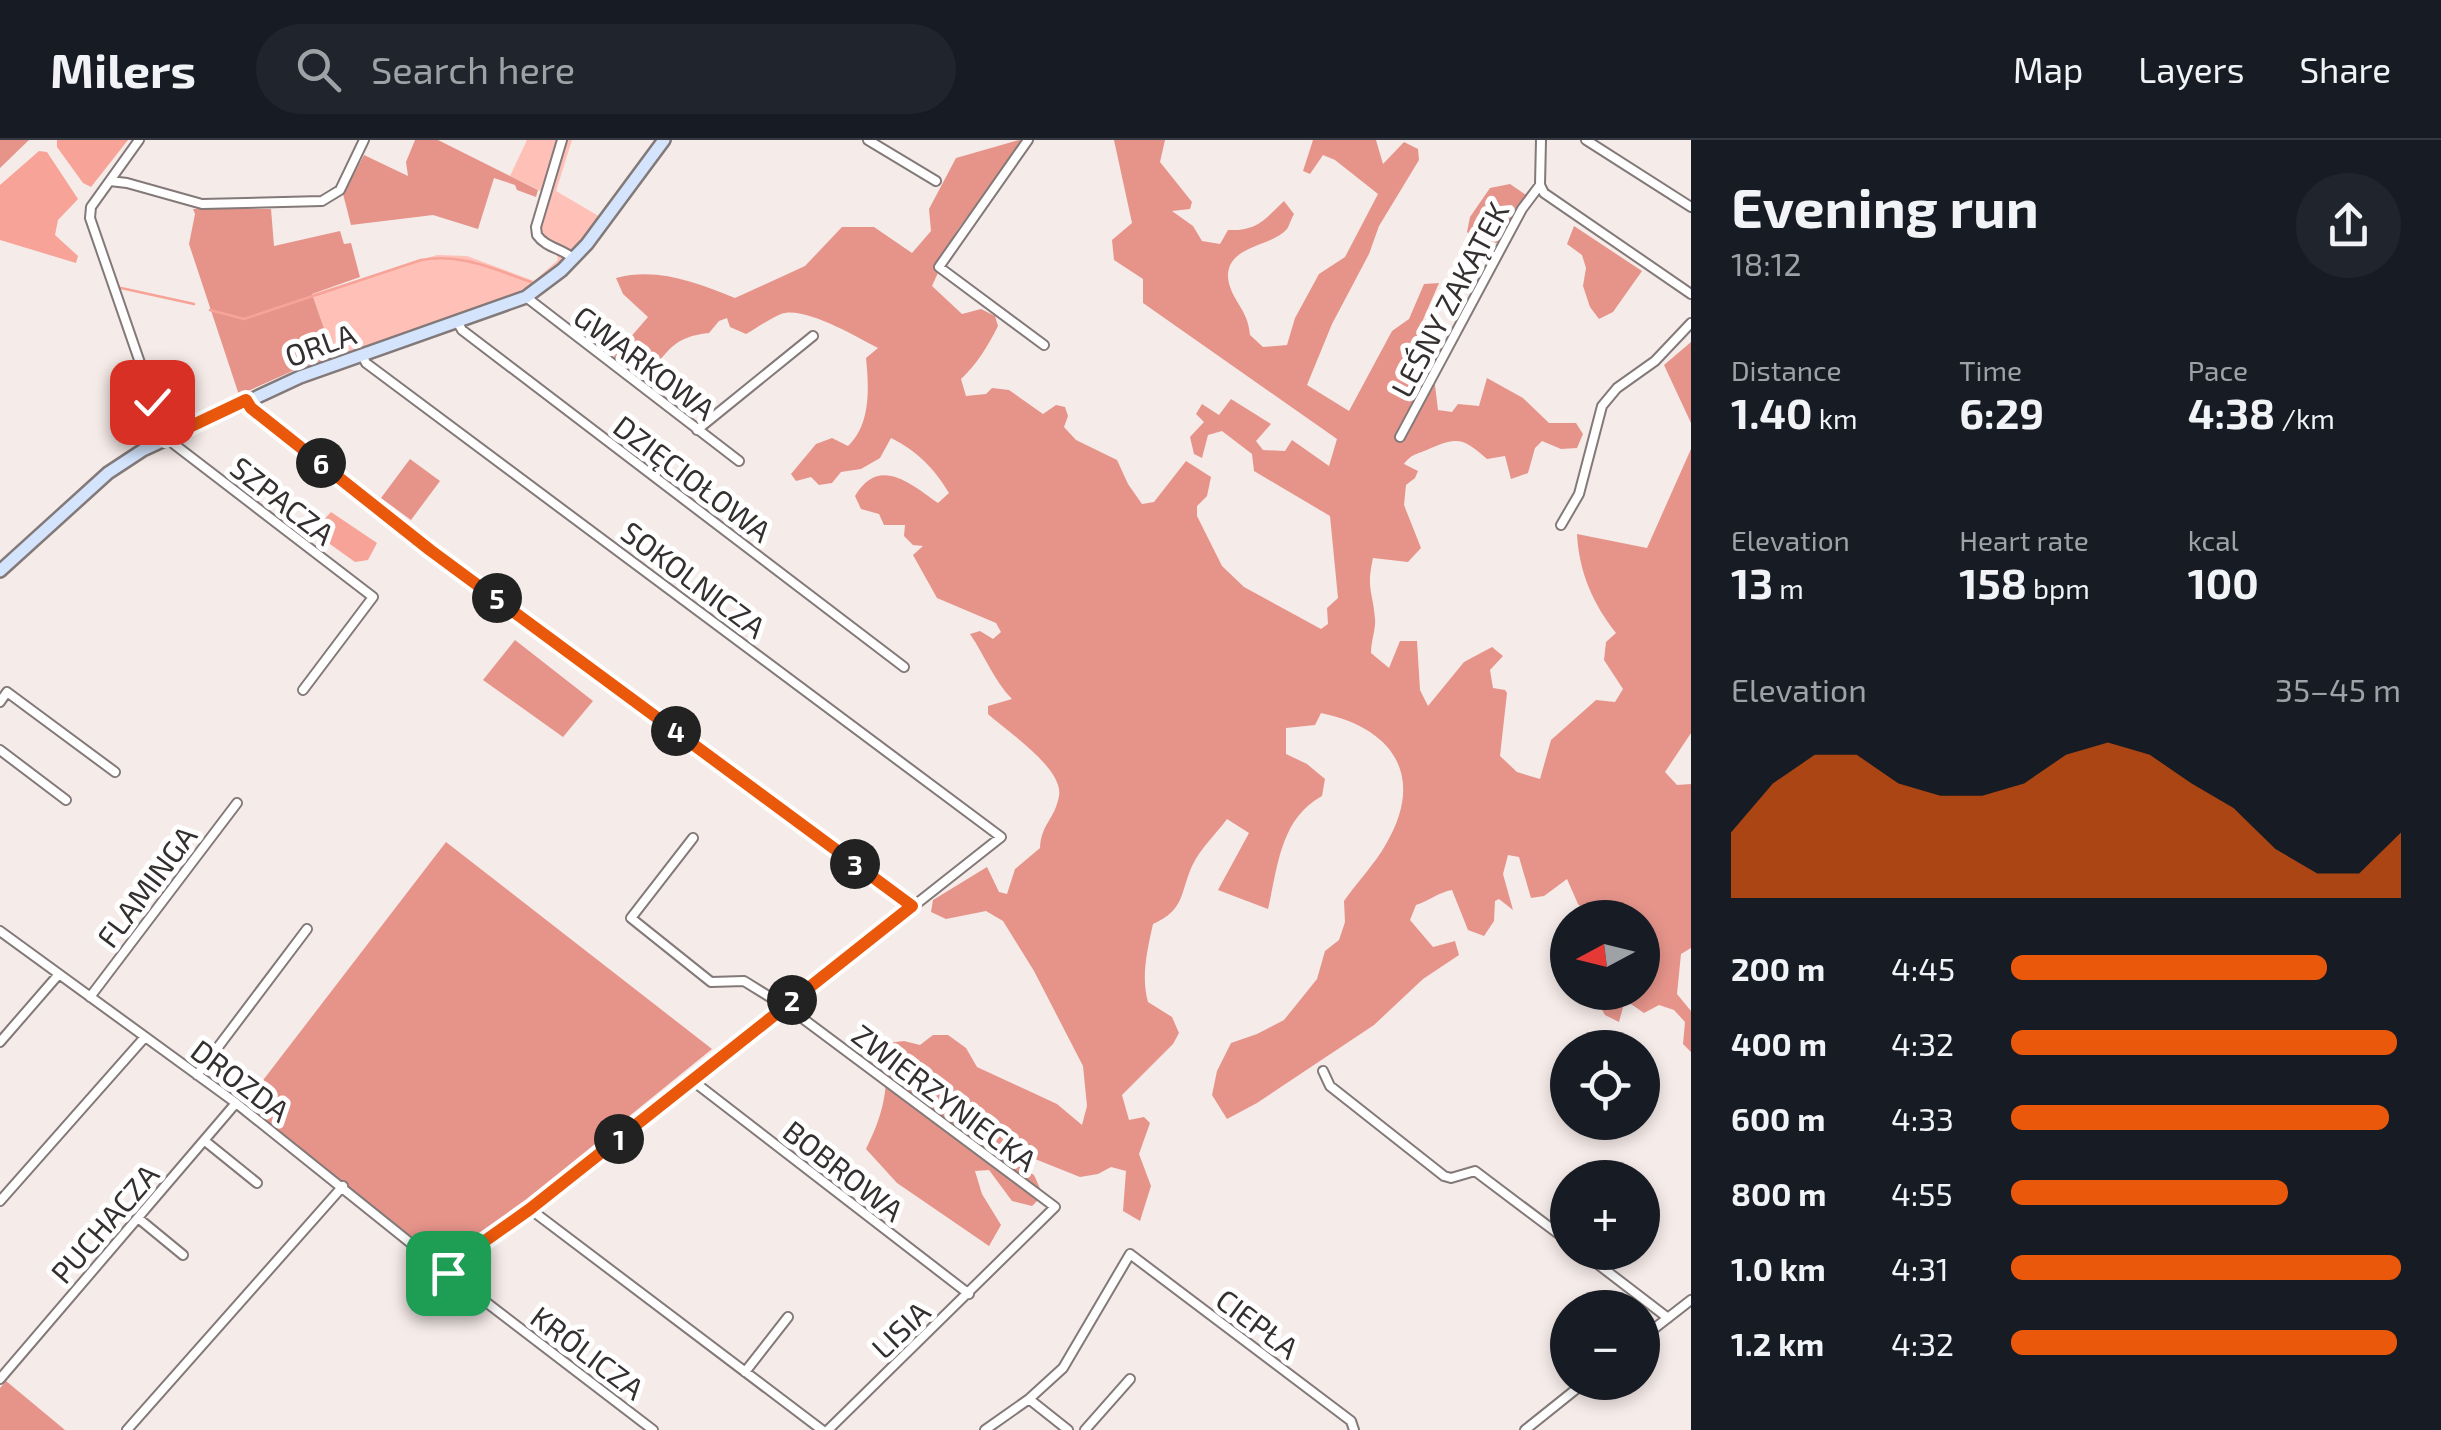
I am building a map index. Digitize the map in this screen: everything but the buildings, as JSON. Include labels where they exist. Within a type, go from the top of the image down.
[{"type":"street","points":[[139,140],[91,207],[90,218],[166,438]]},
{"type":"street","points":[[110,181],[127,182],[202,204],[322,201],[340,190],[364,140]]},
{"type":"street","points":[[562,140],[536,227],[537,235],[546,245],[567,252],[573,259]]},
{"type":"street","name":"ORLA","points":[[2,565],[108,473],[166,438],[246,400],[526,297],[573,259],[664,140]]},
{"type":"street","points":[[868,140],[936,182]]},
{"type":"street","points":[[1028,140],[939,267],[1044,346]]},
{"type":"street","points":[[1540,140],[1540,184],[1556,204],[1691,294]]},
{"type":"street","points":[[1586,140],[1691,206]]},
{"type":"street","name":"LEŚNY ZAKĄTEK","points":[[1400,437],[1522,208],[1540,184]]},
{"type":"street","name":"GWARKOWA","points":[[526,297],[738,462]]},
{"type":"street","name":"DZIĘCIOŁOWA","points":[[458,322],[462,330],[904,667]]},
{"type":"street","points":[[1561,525],[1579,494],[1602,406],[1617,388],[1655,361],[1691,323]]},
{"type":"street","points":[[696,430],[813,336]]},
{"type":"street","name":"SOKOLNICZA","points":[[362,355],[366,363],[1001,838],[912,906]]},
{"type":"street","points":[[246,400],[430,550],[912,906],[446,1272]]},
{"type":"street","name":"SZPACZA","points":[[166,438],[373,598],[303,690]]},
{"type":"street","points":[[0,702],[7,692],[115,772]]},
{"type":"street","points":[[0,750],[66,800]]},
{"type":"street","name":"FLAMINGA","points":[[90,996],[237,803]]},
{"type":"street","name":"ZWIERZYNIECKA","points":[[692,838],[630,918],[711,982],[744,981],[794,1012],[1056,1207],[1004,1260]]},
{"type":"street","points":[[197,1075],[307,929]]},
{"type":"street","name":"DROZDA","points":[[0,931],[236,1103],[446,1272]]},
{"type":"street","points":[[0,1042],[59,974]]},
{"type":"street","points":[[0,1202],[145,1036]]},
{"type":"street","points":[[1324,1071],[1330,1086],[1444,1176],[1451,1178],[1475,1171],[1550,1227]]},
{"type":"street","name":"BOBROWA","points":[[693,1081],[969,1294]]},
{"type":"street","name":"PUCHACZA","points":[[2,1372],[236,1103]]},
{"type":"street","points":[[205,1140],[257,1183]]},
{"type":"street","points":[[128,1430],[343,1186]]},
{"type":"street","points":[[530,1209],[825,1430]]},
{"type":"street","points":[[138,1218],[184,1255]]},
{"type":"street","name":"CIEPŁA","points":[[1029,1399],[1063,1368],[1130,1254],[1351,1421],[1354,1430]]},
{"type":"street","name":"LISIA","points":[[825,1430],[1004,1260]]},
{"type":"street","points":[[1605,1270],[1668,1318]]},
{"type":"street","name":"KRÓLICZA","points":[[446,1272],[653,1430]]},
{"type":"street","points":[[1660,1324],[1691,1300]]},
{"type":"street","points":[[745,1372],[788,1317]]},
{"type":"street","points":[[1085,1430],[1130,1378]]},
{"type":"street","points":[[986,1430],[1029,1399],[1068,1430]]},
{"type":"street","points":[[1524,1430],[1563,1400]]},
{"type":"shaded area","points":[[0,140],[29,140],[0,168]]},
{"type":"shaded area","points":[[57,140],[128,140],[91,187],[83,183],[57,147]]},
{"type":"shaded area","points":[[415,140],[438,140],[538,190],[536,197],[494,178],[478,229],[433,215],[351,225],[343,194],[364,155],[408,176],[406,162]]},
{"type":"shaded area","points":[[527,140],[558,143],[543,192],[510,176]]},
{"type":"shaded area","points":[[566,140],[572,140],[556,191],[602,218],[573,252],[546,241],[539,232]]},
{"type":"shaded area","points":[[1019,140],[1024,142],[958,229],[932,286],[962,314],[981,309],[995,316],[998,326],[961,379],[966,396],[986,394],[992,388],[1009,390],[1043,414],[1056,405],[1065,407],[1068,416],[1064,427],[1076,440],[1117,460],[1142,504],[1154,502],[1186,461],[1211,477],[1207,496],[1197,506],[1197,516],[1222,566],[1244,587],[1321,629],[1328,624],[1327,608],[1338,598],[1330,516],[1254,471],[1252,454],[1222,431],[1208,435],[1202,458],[1194,454],[1190,437],[1204,422],[1196,414],[1202,404],[1219,415],[1231,399],[1271,424],[1256,441],[1263,450],[1285,451],[1292,440],[1329,466],[1337,439],[1143,303],[1143,279],[1114,260],[1112,240],[1132,223],[1114,140],[1165,140],[1160,162],[1192,202],[1190,209],[1172,211],[1193,226],[1202,241],[1220,244],[1228,230],[1253,226],[1284,201],[1294,214],[1280,235],[1242,252],[1230,266],[1232,292],[1250,335],[1263,347],[1287,345],[1295,318],[1319,274],[1345,257],[1378,194],[1323,155],[1310,174],[1303,171],[1313,140],[1376,140],[1383,164],[1404,142],[1418,149],[1419,160],[1379,226],[1307,385],[1349,411],[1392,331],[1409,319],[1424,284],[1439,283],[1408,367],[1434,377],[1438,410],[1452,412],[1458,404],[1479,406],[1487,378],[1523,398],[1549,423],[1576,423],[1583,434],[1577,448],[1561,449],[1542,441],[1535,448],[1528,473],[1511,479],[1505,456],[1487,459],[1461,442],[1448,442],[1413,456],[1404,464],[1418,471],[1406,485],[1404,505],[1421,548],[1408,562],[1373,558],[1370,584],[1375,623],[1371,653],[1389,668],[1400,641],[1417,641],[1420,690],[1428,706],[1464,662],[1492,647],[1503,656],[1490,670],[1493,688],[1507,693],[1500,756],[1517,772],[1540,779],[1551,740],[1596,700],[1615,702],[1623,689],[1604,660],[1606,642],[1616,633],[1589,587],[1577,534],[1647,548],[1691,449],[1691,733],[1665,772],[1677,785],[1691,784],[1691,948],[1681,954],[1677,994],[1691,1011],[1691,1052],[1683,1044],[1685,1022],[1674,1010],[1660,1005],[1660,900],[1576,900],[1567,879],[1544,896],[1531,898],[1519,857],[1508,855],[1503,874],[1513,910],[1499,899],[1495,901],[1494,921],[1484,936],[1468,930],[1452,890],[1416,905],[1410,920],[1433,947],[1455,941],[1459,955],[1423,979],[1374,1025],[1227,1119],[1212,1095],[1217,1071],[1231,1043],[1284,1020],[1317,979],[1325,951],[1339,940],[1345,922],[1344,901],[1382,851],[1398,819],[1402,777],[1384,743],[1346,720],[1321,713],[1315,725],[1286,728],[1286,754],[1325,779],[1322,796],[1297,817],[1289,831],[1268,909],[1218,890],[1249,833],[1227,819],[1195,860],[1176,907],[1153,924],[1145,973],[1148,1002],[1172,1017],[1179,1033],[1173,1044],[1122,1095],[1129,1120],[1144,1117],[1150,1123],[1139,1154],[1151,1186],[1140,1221],[1123,1211],[1126,1171],[1111,1167],[1080,1177],[1030,1157],[1017,1141],[1005,1141],[1005,1158],[1034,1175],[1043,1195],[1032,1206],[1012,1201],[989,1170],[975,1171],[982,1194],[1001,1225],[989,1246],[897,1183],[866,1149],[884,1100],[884,1055],[888,1043],[920,1045],[933,1035],[948,1035],[966,1048],[977,1067],[1057,1104],[1082,1125],[1087,1106],[1083,1066],[1003,921],[986,911],[946,919],[931,912],[933,900],[987,867],[999,892],[1007,894],[1015,869],[1040,848],[1057,804],[1058,785],[1044,763],[988,714],[988,706],[1012,699],[970,634],[980,631],[993,639],[1001,632],[996,623],[937,598],[913,555],[923,546],[913,545],[904,536],[905,525],[884,525],[879,514],[861,509],[855,496],[874,477],[885,475],[906,482],[938,503],[949,493],[931,468],[891,438],[880,458],[861,469],[841,472],[832,483],[819,485],[811,477],[796,481],[791,474],[816,444],[832,438],[848,446],[856,437],[867,405],[866,358],[878,348],[830,323],[802,314],[781,314],[746,334],[730,327],[727,318],[709,333],[679,342],[646,377],[632,379],[610,361],[648,317],[623,294],[616,278],[662,276],[735,298],[805,266],[842,227],[874,227],[912,253],[931,231],[929,209],[956,158]]},
{"type":"shaded area","points":[[39,151],[47,152],[78,199],[58,220],[55,235],[78,256],[76,263],[0,240],[0,185]]},
{"type":"shaded area","points":[[1510,184],[1526,195],[1497,243],[1474,238],[1467,232],[1470,217],[1490,188]]},
{"type":"shaded area","points":[[193,209],[271,209],[274,246],[340,231],[344,244],[351,243],[360,277],[312,294],[334,357],[239,395],[189,244]]},
{"type":"shaded area","points":[[1574,226],[1642,271],[1613,312],[1599,319],[1583,286],[1586,268],[1582,255],[1567,244]]},
{"type":"shaded area","points":[[557,253],[566,256],[548,273],[523,289],[493,304],[334,357],[312,294],[437,255],[467,256],[534,281],[558,260]]},
{"type":"shaded area","points":[[1691,342],[1691,423],[1664,365]]},
{"type":"shaded area","points":[[410,459],[440,481],[411,520],[381,498]]},
{"type":"shaded area","points":[[331,512],[377,543],[368,560],[355,562],[316,534],[317,527]]},
{"type":"shaded area","points":[[515,640],[593,701],[563,737],[483,680]]},
{"type":"shaded area","points":[[446,842],[712,1049],[447,1264],[244,1105]]},
{"type":"shaded area","points":[[1602,1010],[1622,1010],[1619,1022]]},
{"type":"shaded area","points":[[6,1381],[65,1430],[0,1430],[0,1388]]},
{"type":"waterway","points":[[210,310],[244,319],[436,258],[477,264],[531,282]]},
{"type":"waterway","points":[[121,288],[194,304]]},
{"type":"route","points":[[152,402],[166,438],[246,400],[251,408],[430,550],[912,906],[530,1209],[444,1270],[448,1273]]}]
